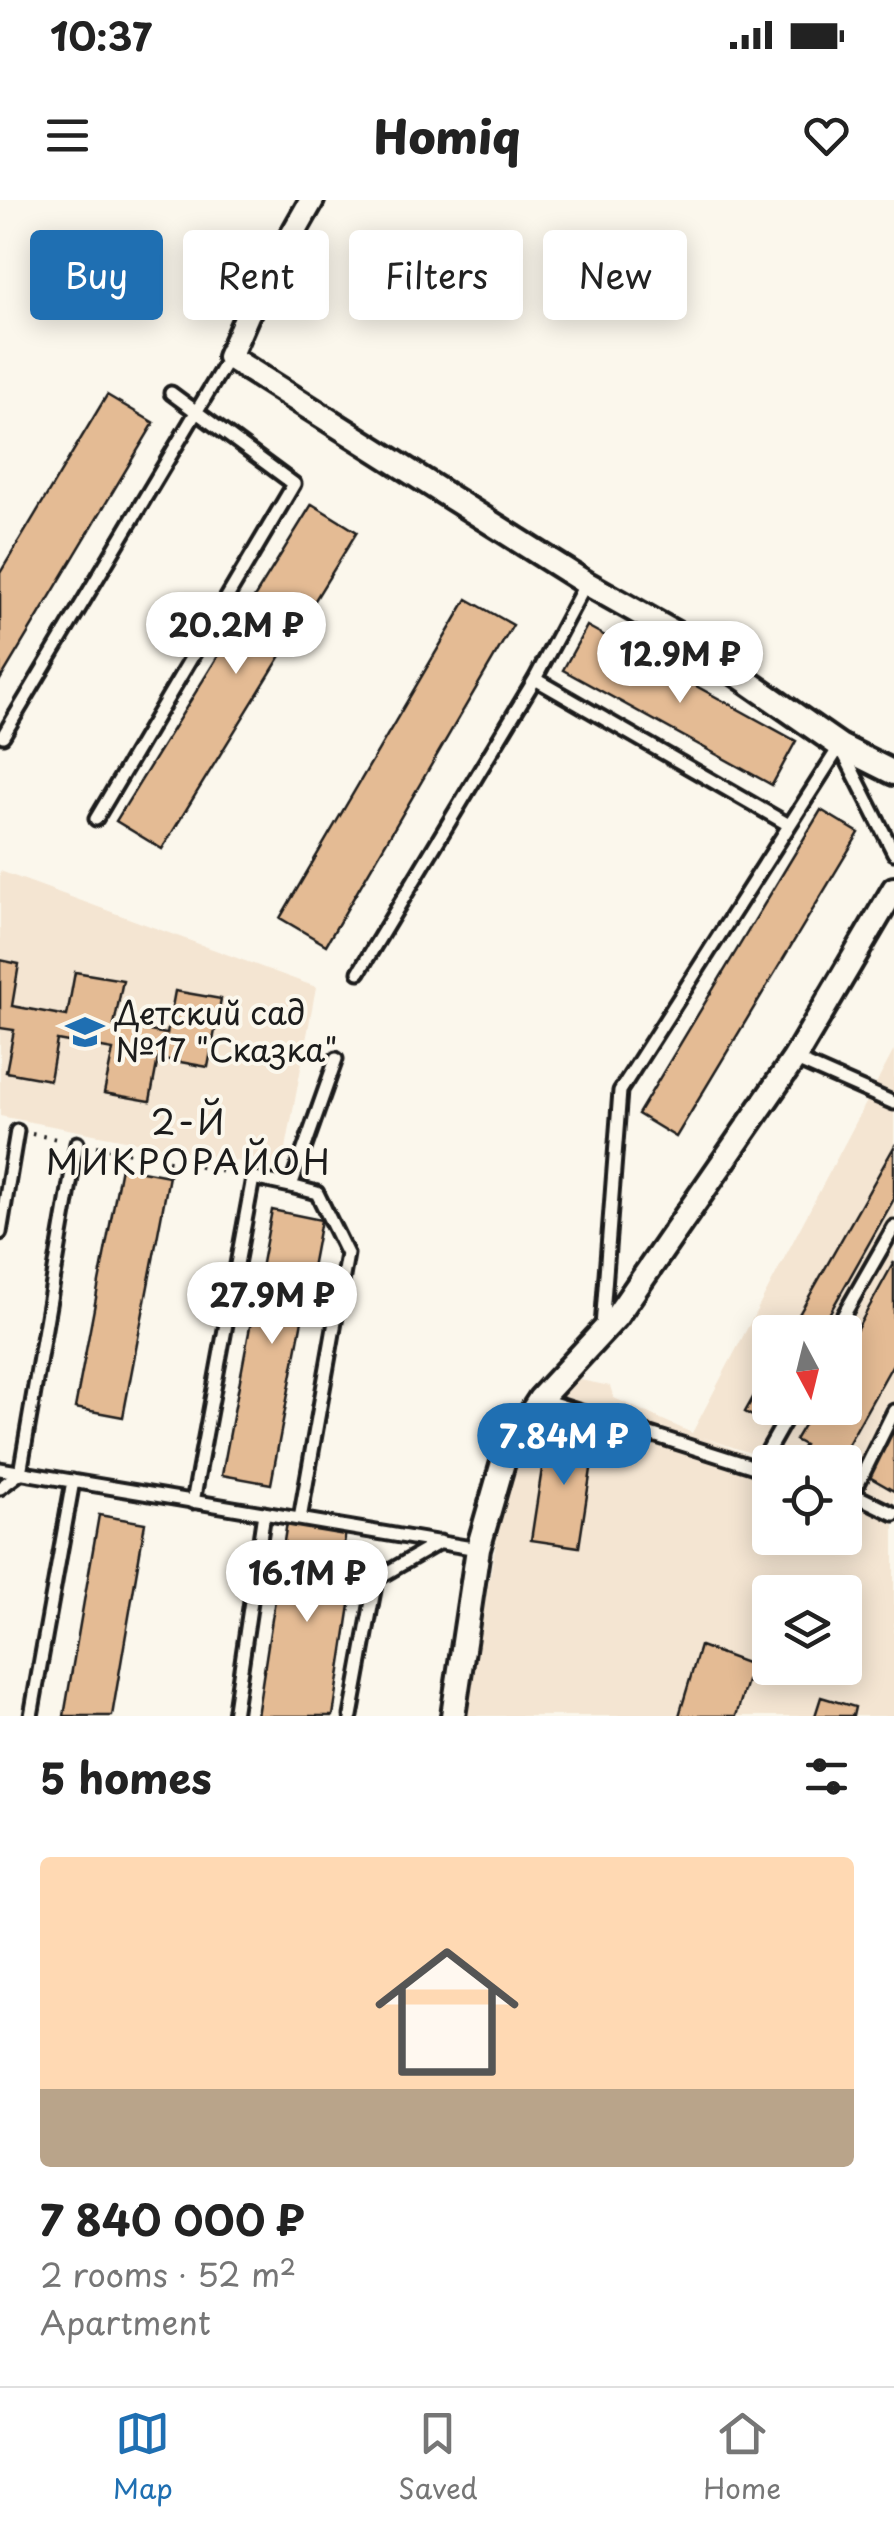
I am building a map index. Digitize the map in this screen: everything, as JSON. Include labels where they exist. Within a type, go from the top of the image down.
[{"type":"street","points":[[312,200],[248,313],[229,357],[586,583],[689,641],[840,746],[894,774]]},
{"type":"street","points":[[453,1716],[478,1549],[506,1452],[540,1399],[602,1336],[794,1059],[894,889]]},
{"type":"lane","points":[[3,736],[229,357]]},
{"type":"lane","points":[[96,819],[294,484],[172,393]]},
{"type":"lane","points":[[359,972],[535,680],[586,583]]},
{"type":"lane","points":[[535,680],[789,825]]},
{"type":"lane","points":[[602,1336],[620,1091],[840,746]]},
{"type":"lane","points":[[840,746],[894,854]]},
{"type":"lane","points":[[291,1186],[336,1058]]},
{"type":"lane","points":[[794,1059],[894,1103]]},
{"type":"lane","points":[[0,1233],[17,1131]]},
{"type":"lane","points":[[0,1488],[20,1472],[78,1143]]},
{"type":"lane","points":[[193,1502],[254,1178],[317,1193],[347,1254],[300,1519]]},
{"type":"lane","points":[[844,1315],[894,1227]]},
{"type":"lane","points":[[540,1399],[752,1466]]},
{"type":"lane","points":[[862,1470],[894,1412]]},
{"type":"lane","points":[[0,1469],[478,1549]]},
{"type":"lane","points":[[31,1716],[72,1482]]},
{"type":"lane","points":[[862,1499],[894,1514]]},
{"type":"lane","points":[[234,1716],[264,1513]]},
{"type":"lane","points":[[351,1716],[376,1579],[440,1542]]},
{"type":"path","points":[[17,1131],[254,1178]]},
{"type":"shaded area","points":[[0,871],[316,987],[282,1170],[0,1116]]},
{"type":"shaded area","points":[[894,1050],[894,1507],[862,1493],[862,1445],[752,1445],[752,1453],[702,1437],[752,1456],[752,1555],[862,1555],[862,1497],[894,1509],[894,1716],[464,1716],[509,1473],[551,1374],[610,1386],[614,1398],[692,1433],[752,1319],[752,1425],[862,1425],[862,1315],[754,1315]]},
{"type":"building","points":[[107,395],[154,423],[0,680],[0,573]]},
{"type":"building","points":[[312,504],[357,532],[162,849],[116,821]]},
{"type":"building","points":[[467,599],[513,625],[326,945],[280,918]]},
{"type":"building","points":[[587,626],[796,741],[772,785],[563,670]]},
{"type":"building","points":[[821,810],[859,833],[676,1137],[638,1114]]},
{"type":"building","name":"Детский сад №17 \"Сказка\"","points":[[0,960],[19,964],[12,1006],[67,1016],[75,972],[123,980],[114,1025],[167,1034],[175,991],[221,999],[208,1067],[158,1058],[150,1101],[104,1093],[113,1050],[57,1040],[50,1080],[6,1072],[14,1030],[0,1028]]},
{"type":"building","points":[[894,1147],[894,1199],[829,1315],[799,1315]]},
{"type":"building","points":[[121,1167],[169,1176],[123,1417],[75,1408]]},
{"type":"building","points":[[272,1210],[321,1220],[271,1484],[222,1475]]},
{"type":"building","points":[[894,1262],[894,1362],[862,1419],[862,1320]]},
{"type":"building","points":[[804,1425],[859,1425],[848,1445],[804,1445],[795,1440]]},
{"type":"building","points":[[894,1426],[894,1491],[866,1475]]},
{"type":"building","points":[[548,1430],[596,1437],[579,1547],[531,1540]]},
{"type":"building","points":[[99,1515],[145,1523],[112,1716],[64,1716]]},
{"type":"building","points":[[287,1522],[346,1531],[339,1577],[354,1579],[333,1716],[257,1716]]},
{"type":"building","points":[[700,1646],[752,1665],[736,1716],[679,1716]]},
{"type":"building","points":[[821,1697],[855,1707],[853,1716],[815,1716]]},
{"type":"place","name":"Детский сад №17 \"Сказка\"","points":[[85,1032]]},
{"type":"district","name":"2-Й МИКРОРАЙОН","points":[[189,1143]]}]
